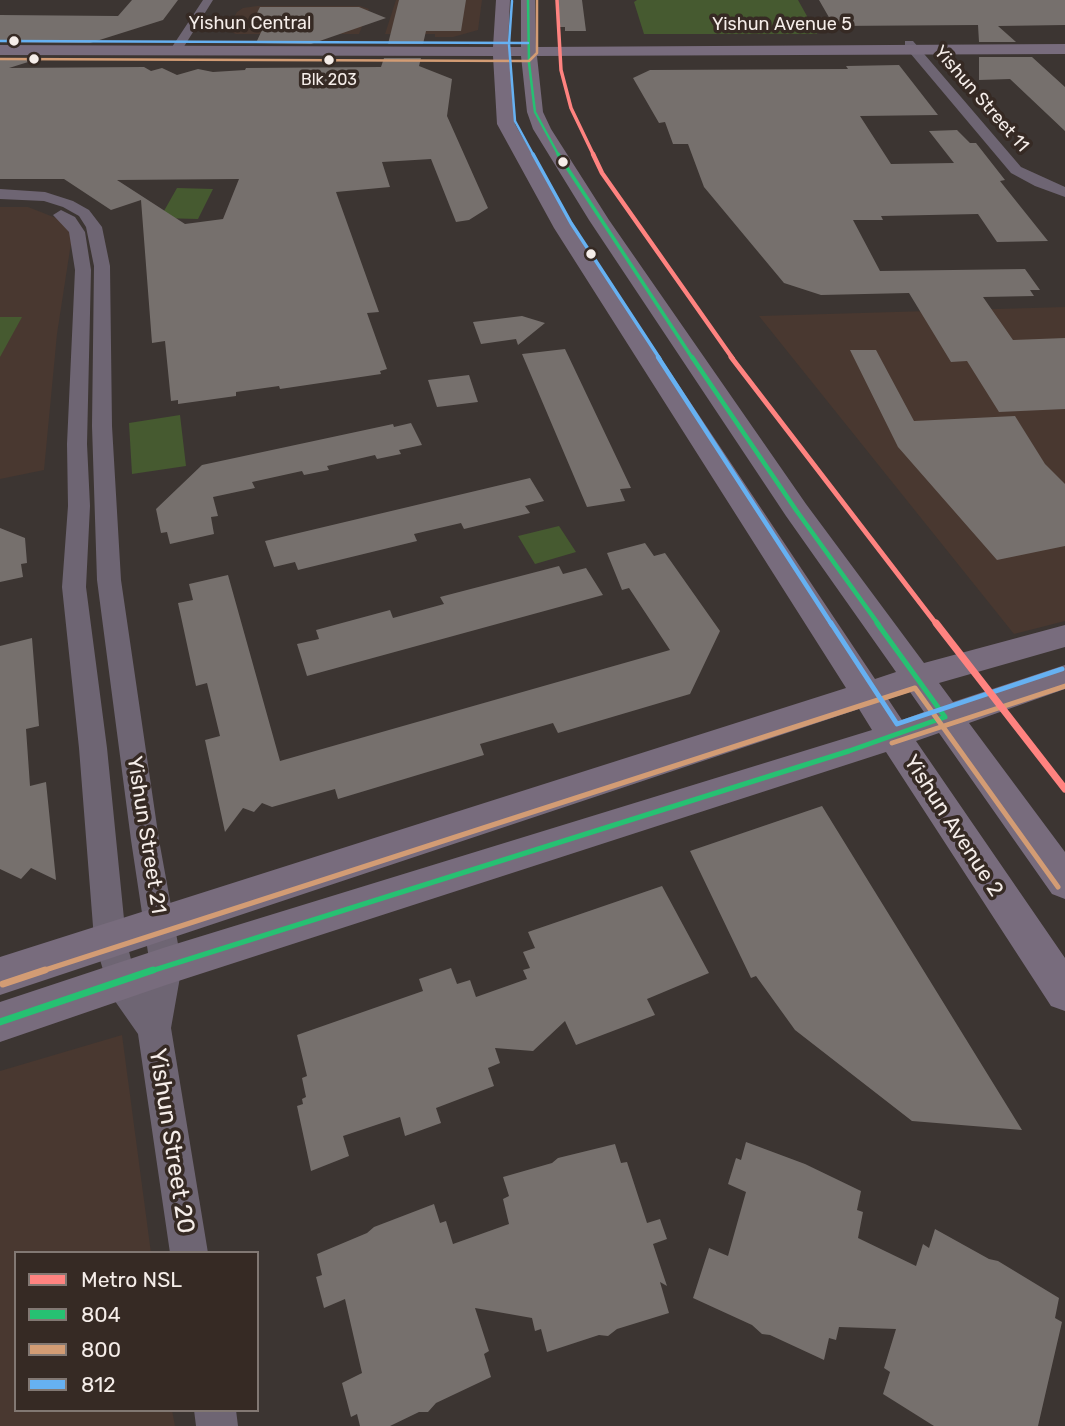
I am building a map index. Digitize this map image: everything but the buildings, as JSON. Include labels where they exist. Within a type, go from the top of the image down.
[{"type":"main road","name":"Yishun Avenue 2","points":[[503,0],[500,48],[506,124],[521,151],[565,228],[988,880],[1065,992]]},
{"type":"main road","points":[[528,0],[528,48],[535,112],[542,130],[599,220],[796,510],[1065,882]]},
{"type":"main road","points":[[86,43],[153,38],[191,25]]},
{"type":"main road","name":"Yishun Central","points":[[0,42],[197,47],[500,48]]},
{"type":"main road","name":"Yishun Avenue 5","points":[[917,47],[1065,43]]},
{"type":"main road","name":"Yishun Central","points":[[0,50],[178,46]]},
{"type":"main road","name":"Yishun Avenue 5","points":[[500,48],[1065,49]]},
{"type":"main road","points":[[521,151],[541,143],[542,130]]},
{"type":"main road","points":[[0,976],[867,694],[1065,636]]},
{"type":"main road","points":[[0,1022],[166,966],[849,751],[1065,677]]},
{"type":"street","points":[[178,46],[208,0]]},
{"type":"street","points":[[197,47],[209,28]]},
{"type":"street","name":"Yishun Street 11","points":[[917,47],[1016,170],[1040,183],[1065,189]]},
{"type":"street","name":"Yishun Street 21","points":[[0,194],[45,198],[68,204],[84,213],[94,227],[102,266],[102,426],[109,580],[145,840],[166,966],[154,1028]]},
{"type":"street","name":"Yishun Street 21","points":[[0,202],[29,204],[53,211],[69,220],[77,232],[83,270],[77,444],[79,506],[74,587],[93,748],[110,939],[121,983],[154,1028]]},
{"type":"street","name":"Yishun Street 20","points":[[154,1028],[189,1251]]},
{"type":"shaded area","points":[[396,0],[482,0],[478,30],[453,37],[435,37],[435,34],[385,34]]},
{"type":"shaded area","points":[[360,6],[369,9],[359,34],[236,34],[227,30],[237,12],[243,8]]},
{"type":"shaded area","points":[[0,207],[28,207],[56,218],[73,230],[57,334],[44,470],[0,479]]},
{"type":"shaded area","points":[[1065,307],[1065,621],[1014,634],[759,316]]},
{"type":"shaded area","points":[[122,1035],[151,1251],[14,1251],[14,1412],[172,1412],[175,1426],[0,1426],[0,1071]]},
{"type":"green space","points":[[798,0],[817,34],[644,34],[634,2]]},
{"type":"green space","points":[[177,188],[213,189],[198,219],[160,218]]},
{"type":"green space","points":[[0,317],[22,317],[0,357]]},
{"type":"green space","points":[[180,415],[186,466],[132,474],[129,423]]},
{"type":"green space","points":[[559,526],[576,552],[535,564],[518,536]]},
{"type":"metro line","name":"NSL","points":[[557,0],[561,70],[571,108],[602,173],[748,381],[1065,789]]},
{"type":"transit line","name":"804","points":[[0,1022],[166,966],[849,751],[945,717],[796,510],[599,220],[542,129],[535,112],[529,63],[528,0]]},
{"type":"transit line","name":"800","points":[[0,59],[529,61],[537,53],[537,0]]},
{"type":"transit line","name":"812","points":[[512,1],[509,44],[515,121],[571,223],[897,724],[1062,669]]},
{"type":"transit line","name":"812","points":[[0,41],[528,43]]},
{"type":"transit line","name":"800","points":[[892,743],[1065,686]]},
{"type":"transit line","name":"800","points":[[3,984],[915,688],[1058,887]]},
{"type":"place","name":"Blk 203","points":[[329,60]]}]
